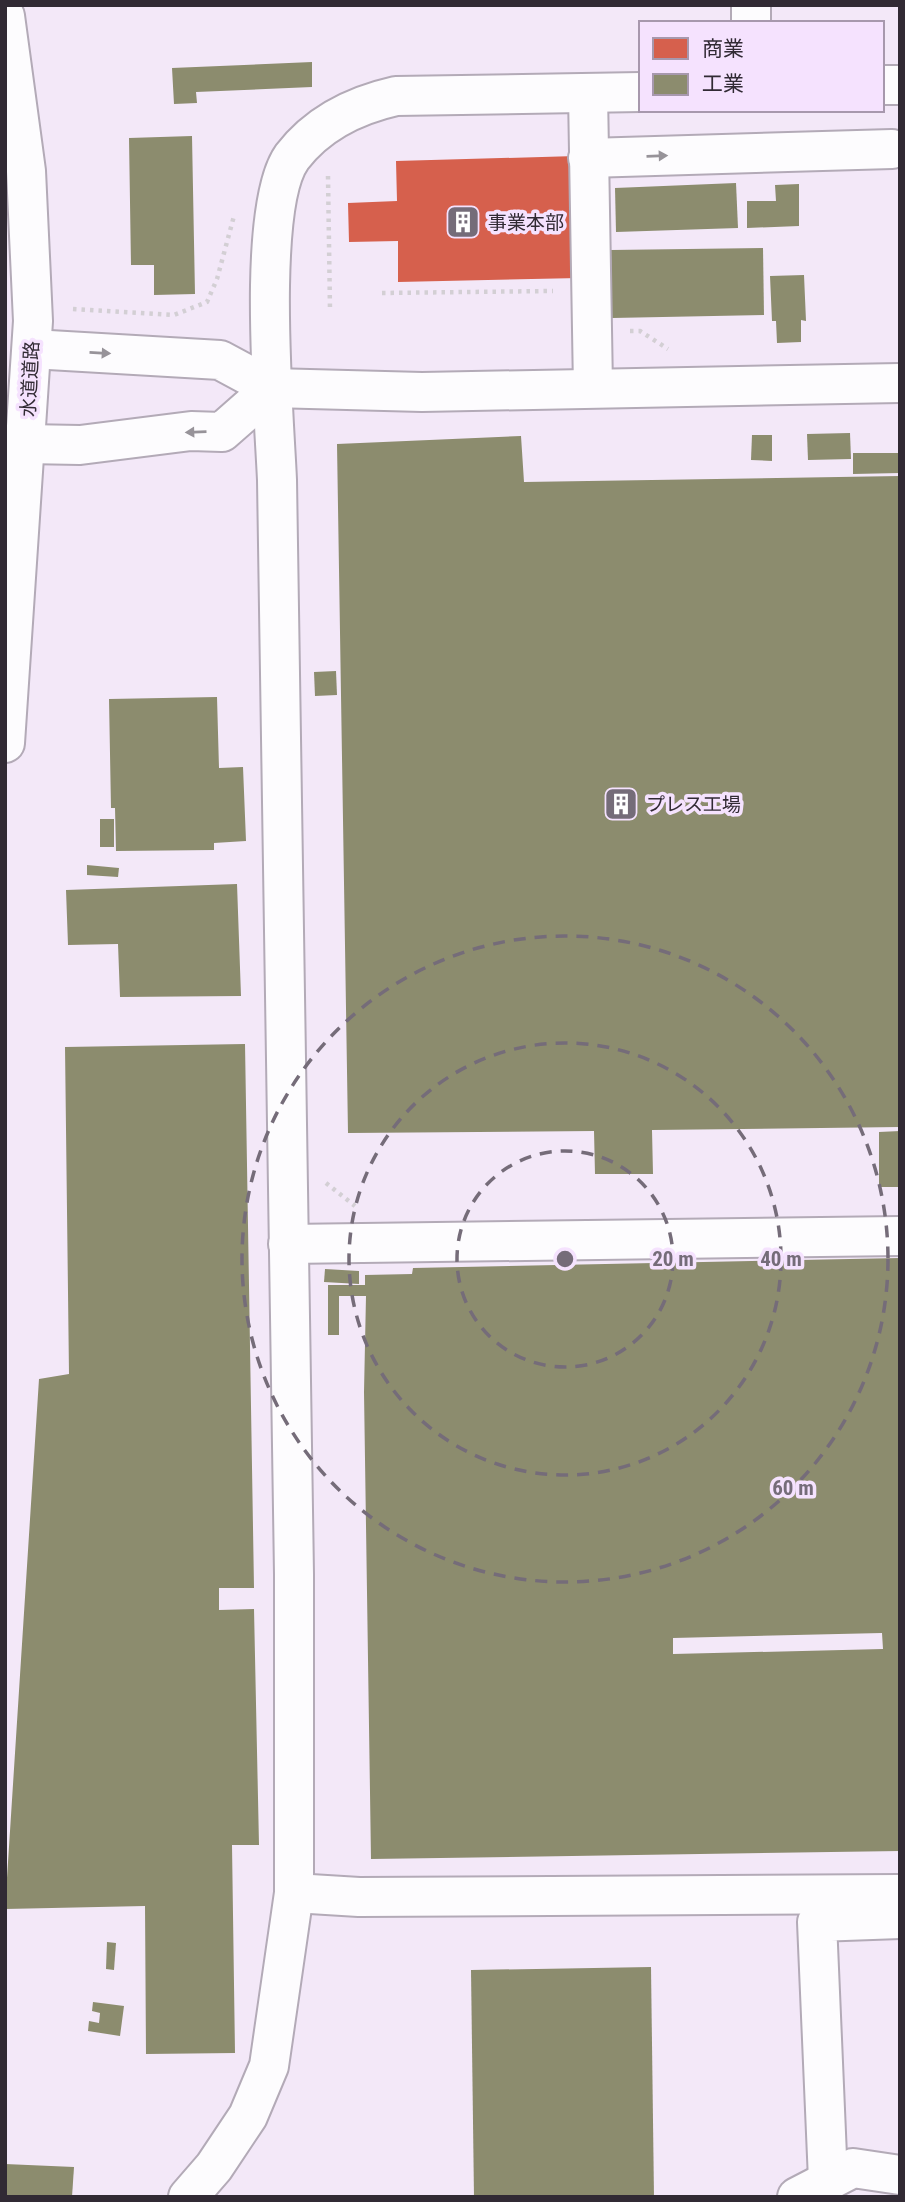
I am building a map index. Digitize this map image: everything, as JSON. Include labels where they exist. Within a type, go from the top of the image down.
[{"type":"street","name":"水道道路","points":[[5,16],[26,171],[23,331],[26,444],[5,743]]},
{"type":"street","points":[[188,2197],[215,2167],[248,2116],[269,2066],[293,1893],[294,1574],[277,480],[272,388],[272,224],[280,180],[293,157],[317,133],[338,116],[366,103],[396,96],[639,92]]},
{"type":"street","points":[[588,93],[593,388]]},
{"type":"street","points":[[588,158],[892,149]]},
{"type":"street","points":[[23,331],[220,360],[272,388],[422,392],[900,383]]},
{"type":"street","points":[[26,444],[80,445],[191,431],[222,432],[272,388]]},
{"type":"street","points":[[288,1244],[900,1236]]},
{"type":"street","points":[[293,1893],[359,1897],[900,1894]]},
{"type":"street","points":[[900,1919],[817,1922],[813,2188],[853,2168],[900,2175]]},
{"type":"path","points":[[328,176],[330,310]]},
{"type":"path","points":[[73,309],[174,315],[207,302],[218,279]]},
{"type":"path","points":[[382,293],[562,291]]},
{"type":"path","points":[[619,331],[640,331],[674,353]]},
{"type":"building: 商業","name":"事業本部","points":[[576,156],[579,278],[398,282],[398,241],[349,242],[348,203],[397,201],[396,161]]},
{"type":"building: 工業","points":[[312,62],[312,87],[196,92],[197,103],[174,104],[172,68]]},
{"type":"building: 工業","points":[[192,136],[195,294],[154,295],[154,265],[131,265],[129,138]]},
{"type":"building: 工業","points":[[736,183],[738,228],[616,232],[615,188]]},
{"type":"building: 工業","points":[[799,184],[799,226],[747,228],[747,201],[776,201],[775,185]]},
{"type":"building: 工業","points":[[763,248],[764,315],[612,318],[611,250]]},
{"type":"building: 工業","points":[[804,275],[806,321],[801,320],[801,342],[777,343],[776,321],[772,321],[770,276]]},
{"type":"building: 工業","points":[[850,433],[851,459],[808,460],[807,434]]},
{"type":"building: 工業","points":[[752,435],[772,435],[772,461],[751,460]]},
{"type":"building: 工業","name":"プレス工場","points":[[521,436],[524,482],[900,476],[900,1127],[652,1130],[653,1174],[595,1174],[594,1131],[348,1133],[337,444]]},
{"type":"building: 工業","points":[[853,453],[900,453],[900,473],[853,474]]},
{"type":"building: 工業","points":[[336,671],[337,695],[315,696],[314,672]]},
{"type":"building: 工業","points":[[217,697],[219,768],[243,767],[246,841],[214,843],[214,850],[116,851],[115,808],[111,808],[109,699]]},
{"type":"building: 工業","points":[[100,819],[114,819],[114,847],[100,847]]},
{"type":"building: 工業","points":[[87,865],[119,868],[118,877],[87,875]]},
{"type":"building: 工業","points":[[237,884],[241,996],[120,997],[118,944],[68,945],[66,890]]},
{"type":"building: 工業","points":[[245,1044],[254,1588],[219,1588],[219,1610],[254,1609],[259,1845],[232,1845],[235,2053],[146,2054],[145,1906],[5,1909],[39,1379],[69,1374],[65,1047]]},
{"type":"building: 工業","points":[[900,1131],[900,1187],[879,1187],[879,1132]]},
{"type":"building: 工業","points":[[900,1258],[900,1851],[371,1859],[364,1392],[366,1296],[339,1296],[339,1335],[328,1335],[328,1285],[365,1285],[365,1275],[412,1274],[413,1268]],"holes":[[[882,1633],[883,1649],[673,1654],[673,1638]]]},
{"type":"building: 工業","points":[[325,1269],[359,1271],[359,1284],[324,1282]]},
{"type":"building: 工業","points":[[107,1942],[116,1943],[114,1970],[106,1969]]},
{"type":"building: 工業","points":[[651,1967],[654,2197],[474,2197],[471,1970]]},
{"type":"building: 工業","points":[[93,2002],[124,2006],[120,2036],[88,2031],[89,2021],[99,2023],[100,2013],[92,2011]]},
{"type":"building: 工業","points":[[5,2164],[74,2167],[72,2197],[5,2197]]},
{"type":"place","name":"事業本部","points":[[463,222]]},
{"type":"place","name":"プレス工場","points":[[621,804]]}]
